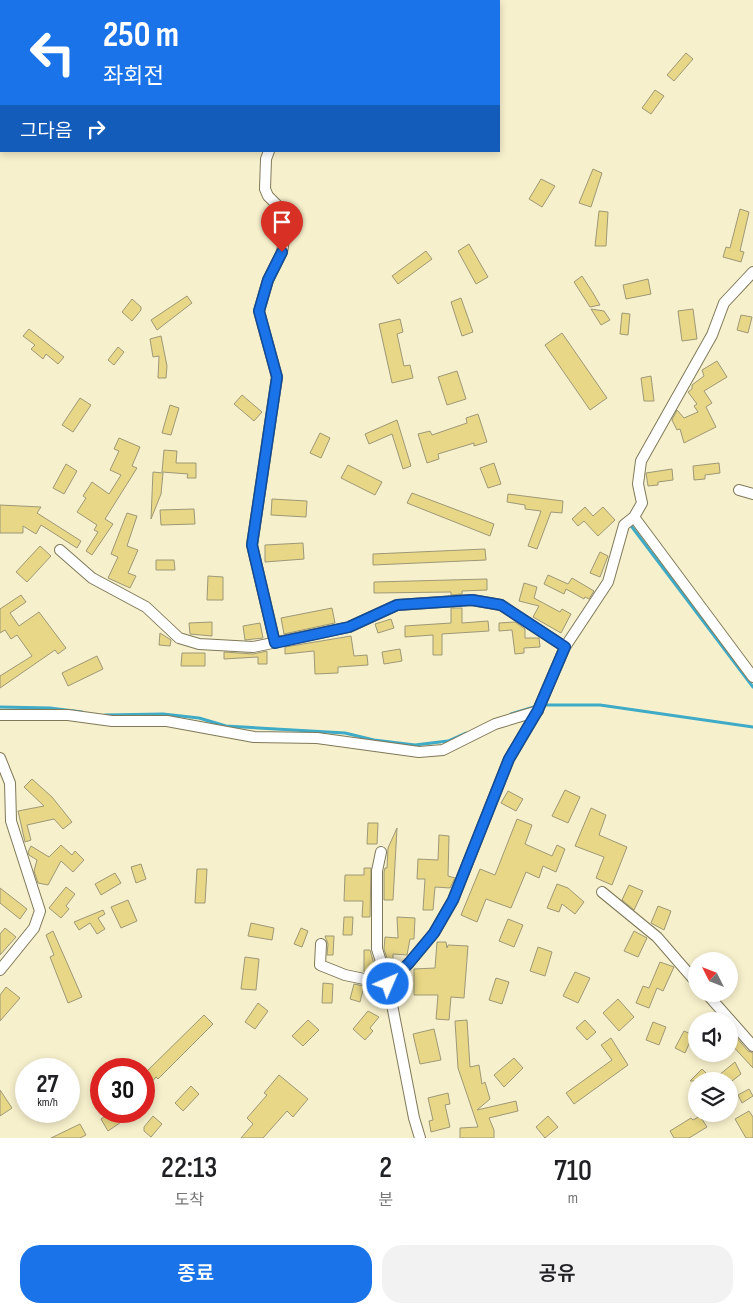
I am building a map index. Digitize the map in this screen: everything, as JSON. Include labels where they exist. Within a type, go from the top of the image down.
[{"type":"street","points":[[269,152],[266,159],[265,189],[268,196],[283,211],[286,229],[282,252],[268,280],[259,311],[277,377],[252,545],[275,643]]},
{"type":"street","points":[[388,984],[409,963],[434,933],[453,900],[509,759],[538,711],[565,647],[608,582],[624,525],[634,517],[642,503],[638,484],[641,461],[712,335],[724,303],[753,272]]},
{"type":"street","points":[[739,490],[753,494]]},
{"type":"street","points":[[634,517],[753,677]]},
{"type":"street","points":[[60,550],[92,578],[146,607],[179,638],[199,644],[253,647],[349,627],[397,605],[472,600],[501,605],[565,647]]},
{"type":"street","points":[[0,715],[68,715],[112,721],[167,721],[254,737],[317,738],[419,752],[443,750],[495,724],[538,711]]},
{"type":"street","points":[[0,758],[10,783],[10,821],[40,911],[34,928],[0,970]]},
{"type":"street","points":[[381,852],[377,871],[377,949],[388,984],[414,1118],[420,1138]]},
{"type":"street","points":[[602,892],[657,937],[688,973]]},
{"type":"street","points":[[321,944],[320,965],[345,976],[388,984]]},
{"type":"street","points":[[714,1002],[753,1046]]},
{"type":"building","points":[[686,53],[693,59],[674,81],[667,75]]},
{"type":"building","points":[[655,90],[664,96],[651,114],[642,108]]},
{"type":"building","points":[[593,169],[602,173],[591,207],[579,203]]},
{"type":"building","points":[[541,179],[555,186],[542,207],[529,199]]},
{"type":"building","points":[[740,209],[749,212],[740,251],[744,252],[741,262],[723,257],[726,247],[730,248]]},
{"type":"building","points":[[599,211],[608,212],[606,246],[595,246]]},
{"type":"building","points":[[469,244],[488,277],[476,284],[458,251]]},
{"type":"building","points":[[426,251],[432,259],[398,284],[392,276]]},
{"type":"building","points":[[582,276],[600,305],[590,307],[574,282]]},
{"type":"building","points":[[648,279],[651,294],[626,299],[623,285]]},
{"type":"building","points":[[187,296],[192,303],[157,330],[151,320]]},
{"type":"building","points":[[461,298],[473,332],[462,336],[451,302]]},
{"type":"building","points":[[132,299],[141,307],[141,310],[132,321],[122,312]]},
{"type":"building","points":[[591,309],[604,311],[610,320],[601,325]]},
{"type":"building","points":[[693,309],[697,339],[682,341],[678,311]]},
{"type":"building","points":[[622,313],[630,314],[628,335],[620,334]]},
{"type":"building","points":[[741,315],[752,317],[748,333],[737,330]]},
{"type":"building","points":[[400,319],[403,332],[397,334],[404,366],[410,365],[413,378],[392,383],[379,324]]},
{"type":"building","points":[[29,329],[64,357],[58,364],[46,354],[43,359],[31,349],[35,345],[23,336]]},
{"type":"building","points":[[562,333],[607,398],[590,410],[545,345]]},
{"type":"building","points":[[161,336],[167,366],[166,378],[158,378],[159,356],[153,357],[150,339]]},
{"type":"building","points":[[118,347],[124,352],[114,365],[108,360]]},
{"type":"building","points":[[717,361],[727,377],[704,391],[712,403],[706,407],[716,427],[684,443],[680,429],[677,430],[672,420],[677,410],[684,418],[698,412],[694,406],[697,404],[688,392],[692,389],[692,385],[704,376],[702,370]]},
{"type":"building","points":[[457,371],[466,399],[447,405],[438,377]]},
{"type":"building","points":[[651,376],[654,401],[644,401],[641,378]]},
{"type":"building","points":[[242,395],[262,412],[254,421],[234,404]]},
{"type":"building","points":[[80,398],[91,405],[73,432],[62,425]]},
{"type":"building","points":[[170,405],[179,408],[171,435],[162,433]]},
{"type":"building","points":[[478,414],[487,442],[474,446],[474,443],[438,454],[439,459],[427,463],[418,434],[430,431],[432,435],[467,423],[466,418]]},
{"type":"building","points":[[397,420],[411,466],[403,469],[392,434],[369,444],[365,434]]},
{"type":"building","points":[[320,433],[330,438],[321,458],[310,453]]},
{"type":"building","points":[[119,438],[140,447],[132,466],[137,468],[105,519],[113,524],[92,555],[86,551],[98,532],[94,530],[97,525],[77,512],[86,498],[83,496],[92,482],[109,494],[121,475],[110,470],[119,451],[114,449]]},
{"type":"building","points":[[164,450],[177,451],[176,463],[196,463],[196,478],[187,478],[188,474],[162,472]]},
{"type":"building","points":[[494,463],[501,484],[488,488],[480,468]]},
{"type":"building","points":[[719,463],[720,473],[705,475],[705,479],[694,480],[693,466]]},
{"type":"building","points":[[66,464],[77,471],[64,494],[53,488]]},
{"type":"building","points":[[348,465],[382,482],[375,495],[341,478]]},
{"type":"building","points":[[672,469],[673,480],[658,482],[658,485],[648,486],[646,473]]},
{"type":"building","points":[[153,472],[163,473],[161,494],[151,519]]},
{"type":"building","points":[[412,493],[494,524],[490,536],[407,503]]},
{"type":"building","points":[[508,494],[563,501],[562,513],[551,512],[537,549],[528,546],[541,511],[525,509],[525,505],[507,502]]},
{"type":"building","points":[[272,499],[307,501],[306,517],[271,515]]},
{"type":"building","points":[[0,505],[41,507],[37,513],[81,541],[77,548],[41,525],[36,534],[23,526],[23,533],[0,533]]},
{"type":"building","points":[[585,507],[593,516],[603,507],[615,520],[598,536],[584,521],[578,526],[572,519]]},
{"type":"building","points":[[194,509],[195,524],[161,525],[160,510]]},
{"type":"building","points":[[127,513],[137,516],[127,546],[138,550],[128,573],[136,576],[130,588],[108,578],[118,557],[111,554]]},
{"type":"building","points":[[303,543],[304,559],[265,562],[265,545]]},
{"type":"building","points":[[40,546],[51,556],[27,582],[16,572]]},
{"type":"building","points":[[485,549],[486,560],[373,565],[373,554]]},
{"type":"building","points":[[600,552],[608,556],[600,577],[590,573]]},
{"type":"building","points":[[156,560],[174,560],[175,570],[156,570]]},
{"type":"building","points":[[548,575],[568,584],[572,578],[594,591],[589,599],[585,597],[584,599],[566,589],[564,594],[544,584]]},
{"type":"building","points":[[208,576],[223,577],[223,600],[207,600]]},
{"type":"building","points":[[487,579],[487,590],[462,591],[462,594],[451,595],[451,592],[374,593],[374,582]]},
{"type":"building","points":[[524,583],[537,587],[534,598],[560,612],[562,609],[571,614],[561,633],[533,617],[539,606],[519,601]]},
{"type":"building","points":[[21,595],[26,602],[10,613],[19,626],[39,612],[66,648],[58,654],[55,650],[0,688],[0,676],[32,656],[17,635],[11,639],[5,630],[0,633],[0,609]]},
{"type":"building","points":[[332,608],[335,623],[284,634],[281,618]]},
{"type":"building","points":[[451,608],[462,608],[462,623],[488,621],[489,631],[442,634],[442,655],[433,655],[433,635],[405,637],[405,626],[451,623]]},
{"type":"building","points":[[391,619],[394,628],[378,633],[375,624]]},
{"type":"building","points":[[212,622],[212,636],[190,634],[189,623]]},
{"type":"building","points":[[515,622],[525,629],[525,638],[539,638],[540,647],[524,648],[524,653],[515,654],[512,630],[499,631],[499,623]]},
{"type":"building","points":[[260,623],[263,638],[245,640],[243,626]]},
{"type":"building","points":[[160,633],[171,640],[170,646],[159,645]]},
{"type":"building","points":[[351,636],[354,656],[367,655],[368,665],[338,667],[338,673],[315,674],[314,651],[285,654],[285,647]]},
{"type":"building","points":[[400,649],[402,661],[384,664],[382,652]]},
{"type":"building","points":[[267,651],[267,664],[258,664],[258,657],[224,659],[224,652],[253,654]]},
{"type":"building","points":[[182,653],[205,653],[205,666],[181,666]]},
{"type":"building","points":[[97,656],[103,669],[68,686],[62,673]]},
{"type":"building","points":[[32,779],[52,797],[72,822],[63,829],[54,819],[27,825],[31,840],[25,842],[18,811],[44,806],[24,787]]},
{"type":"building","points":[[565,790],[580,797],[568,823],[552,816]]},
{"type":"building","points":[[508,791],[523,799],[516,811],[501,803]]},
{"type":"building","points":[[591,808],[606,815],[599,835],[627,847],[612,885],[596,878],[604,857],[575,846]]},
{"type":"building","points":[[517,819],[532,825],[525,844],[552,856],[557,845],[565,849],[556,872],[543,866],[539,878],[526,872],[511,908],[486,899],[477,922],[461,915],[480,869],[495,875]]},
{"type":"building","points":[[368,823],[378,823],[377,844],[367,844]]},
{"type":"building","points":[[397,828],[393,900],[384,900],[384,872],[385,868],[387,868],[388,848]]},
{"type":"building","points":[[439,835],[449,836],[448,876],[455,878],[450,888],[435,887],[433,910],[423,910],[425,879],[417,879],[418,859],[438,860]]},
{"type":"building","points":[[61,845],[72,855],[75,851],[84,860],[73,872],[61,861],[48,885],[38,883],[34,871],[37,860],[29,855],[28,852],[31,846],[49,857]]},
{"type":"building","points":[[141,864],[146,879],[136,883],[131,867]]},
{"type":"building","points":[[364,868],[371,868],[370,917],[362,917],[363,901],[344,901],[345,875],[364,875]]},
{"type":"building","points":[[197,869],[207,869],[205,903],[195,903]]},
{"type":"building","points":[[115,873],[121,883],[101,895],[95,884]]},
{"type":"building","points":[[557,884],[568,888],[584,902],[575,914],[562,904],[559,912],[547,908]]},
{"type":"building","points":[[629,885],[643,891],[634,910],[622,900]]},
{"type":"building","points":[[66,887],[75,894],[66,906],[69,909],[61,918],[49,908]]},
{"type":"building","points":[[0,888],[27,909],[20,919],[0,903]]},
{"type":"building","points":[[128,900],[137,921],[121,928],[111,907]]},
{"type":"building","points":[[658,906],[671,911],[664,930],[651,923]]},
{"type":"building","points":[[103,910],[105,914],[98,918],[105,929],[97,934],[90,923],[79,930],[74,922]]},
{"type":"building","points":[[344,917],[353,917],[352,935],[343,935]]},
{"type":"building","points":[[397,917],[415,918],[414,939],[410,939],[407,955],[393,954],[393,959],[387,958],[384,949],[385,937],[398,938]]},
{"type":"building","points":[[508,919],[523,925],[514,947],[499,941]]},
{"type":"building","points":[[251,923],[274,928],[272,940],[248,936]]},
{"type":"building","points":[[5,928],[16,937],[0,955],[0,934]]},
{"type":"building","points":[[301,928],[308,931],[302,947],[294,944]]},
{"type":"building","points":[[53,931],[82,997],[68,1003],[50,957],[54,955],[46,935]]},
{"type":"building","points":[[634,931],[647,938],[638,957],[624,951]]},
{"type":"building","points":[[325,936],[334,936],[333,955],[327,955],[328,944]]},
{"type":"building","points":[[437,942],[446,942],[447,948],[448,945],[468,946],[464,998],[451,997],[449,1020],[436,1019],[438,995],[414,995],[414,969],[435,968]]},
{"type":"building","points":[[538,947],[552,952],[545,976],[530,971]]},
{"type":"building","points":[[364,950],[370,950],[374,964],[374,974],[364,972]]},
{"type":"building","points":[[245,957],[259,959],[256,990],[241,989]]},
{"type":"building","points":[[660,962],[674,967],[663,991],[657,988],[649,1008],[636,1003],[643,986],[649,988]]},
{"type":"building","points":[[575,972],[590,978],[578,1003],[563,996]]},
{"type":"building","points":[[496,978],[509,982],[502,1004],[489,1000]]},
{"type":"building","points":[[323,983],[333,984],[332,1003],[322,1003]]},
{"type":"building","points":[[354,984],[364,986],[360,1002],[350,999]]},
{"type":"building","points":[[6,987],[20,998],[0,1021],[0,995]]},
{"type":"building","points":[[618,999],[634,1017],[619,1031],[603,1013]]},
{"type":"building","points":[[258,1003],[268,1011],[255,1029],[245,1022]]},
{"type":"building","points":[[368,1011],[379,1017],[370,1028],[373,1031],[365,1040],[353,1029]]},
{"type":"building","points":[[204,1015],[213,1024],[158,1079],[155,1078],[155,1063]]},
{"type":"building","points":[[308,1020],[319,1030],[303,1046],[292,1036]]},
{"type":"building","points":[[467,1020],[470,1067],[479,1065],[482,1084],[485,1082],[490,1099],[477,1110],[516,1101],[518,1111],[489,1118],[494,1130],[494,1138],[460,1138],[460,1128],[478,1127],[458,1068],[455,1021]]},
{"type":"building","points":[[585,1020],[596,1032],[587,1040],[576,1028]]},
{"type":"building","points":[[653,1022],[666,1027],[659,1045],[646,1040]]},
{"type":"building","points":[[434,1029],[441,1060],[420,1064],[413,1034]]},
{"type":"building","points":[[684,1031],[688,1033],[688,1046],[685,1053],[675,1048]]},
{"type":"building","points":[[611,1038],[628,1065],[574,1104],[566,1093],[612,1060],[601,1045]]},
{"type":"building","points":[[738,1039],[748,1051],[753,1053],[753,1068],[738,1052]]},
{"type":"building","points":[[514,1058],[523,1068],[504,1087],[494,1075]]},
{"type":"building","points":[[735,1062],[741,1074],[738,1076],[738,1072],[723,1072]]},
{"type":"building","points":[[279,1075],[308,1099],[293,1117],[287,1111],[263,1138],[241,1138],[253,1124],[247,1118],[267,1095],[264,1093]]},
{"type":"building","points":[[191,1086],[199,1094],[183,1111],[175,1103]]},
{"type":"building","points":[[749,1089],[753,1096],[742,1103],[738,1095]]},
{"type":"building","points":[[0,1090],[12,1108],[0,1116]]},
{"type":"building","points":[[448,1093],[450,1104],[445,1105],[450,1127],[431,1132],[429,1121],[433,1120],[428,1098]]},
{"type":"building","points":[[749,1111],[753,1117],[753,1138],[746,1138],[737,1122],[738,1117]]},
{"type":"building","points":[[548,1116],[558,1127],[545,1138],[536,1127]]},
{"type":"building","points":[[155,1118],[162,1124],[151,1137],[144,1131],[144,1127],[147,1123],[155,1123]]},
{"type":"building","points":[[688,1120],[688,1122],[704,1122],[707,1127],[689,1138],[674,1138],[670,1131]]},
{"type":"building","points":[[103,1123],[120,1123],[108,1131]]},
{"type":"building","points":[[80,1124],[86,1135],[80,1138],[51,1138]]},
{"type":"waterway","points":[[632,527],[753,687]]},
{"type":"waterway","points":[[542,705],[600,705],[753,727]]},
{"type":"waterway","points":[[0,707],[50,708],[82,712]]},
{"type":"waterway","points":[[511,714],[534,707]]},
{"type":"waterway","points":[[105,715],[163,714],[199,718],[226,726],[345,733],[374,740],[415,745],[448,741],[466,733]]},
{"type":"route","points":[[282,252],[262,295],[259,311],[263,334],[270,350],[277,377],[252,545],[275,643],[349,627],[397,605],[472,600],[501,605],[519,614],[565,647],[552,682],[538,710],[509,759],[453,900],[434,933],[409,963],[388,984]]}]
